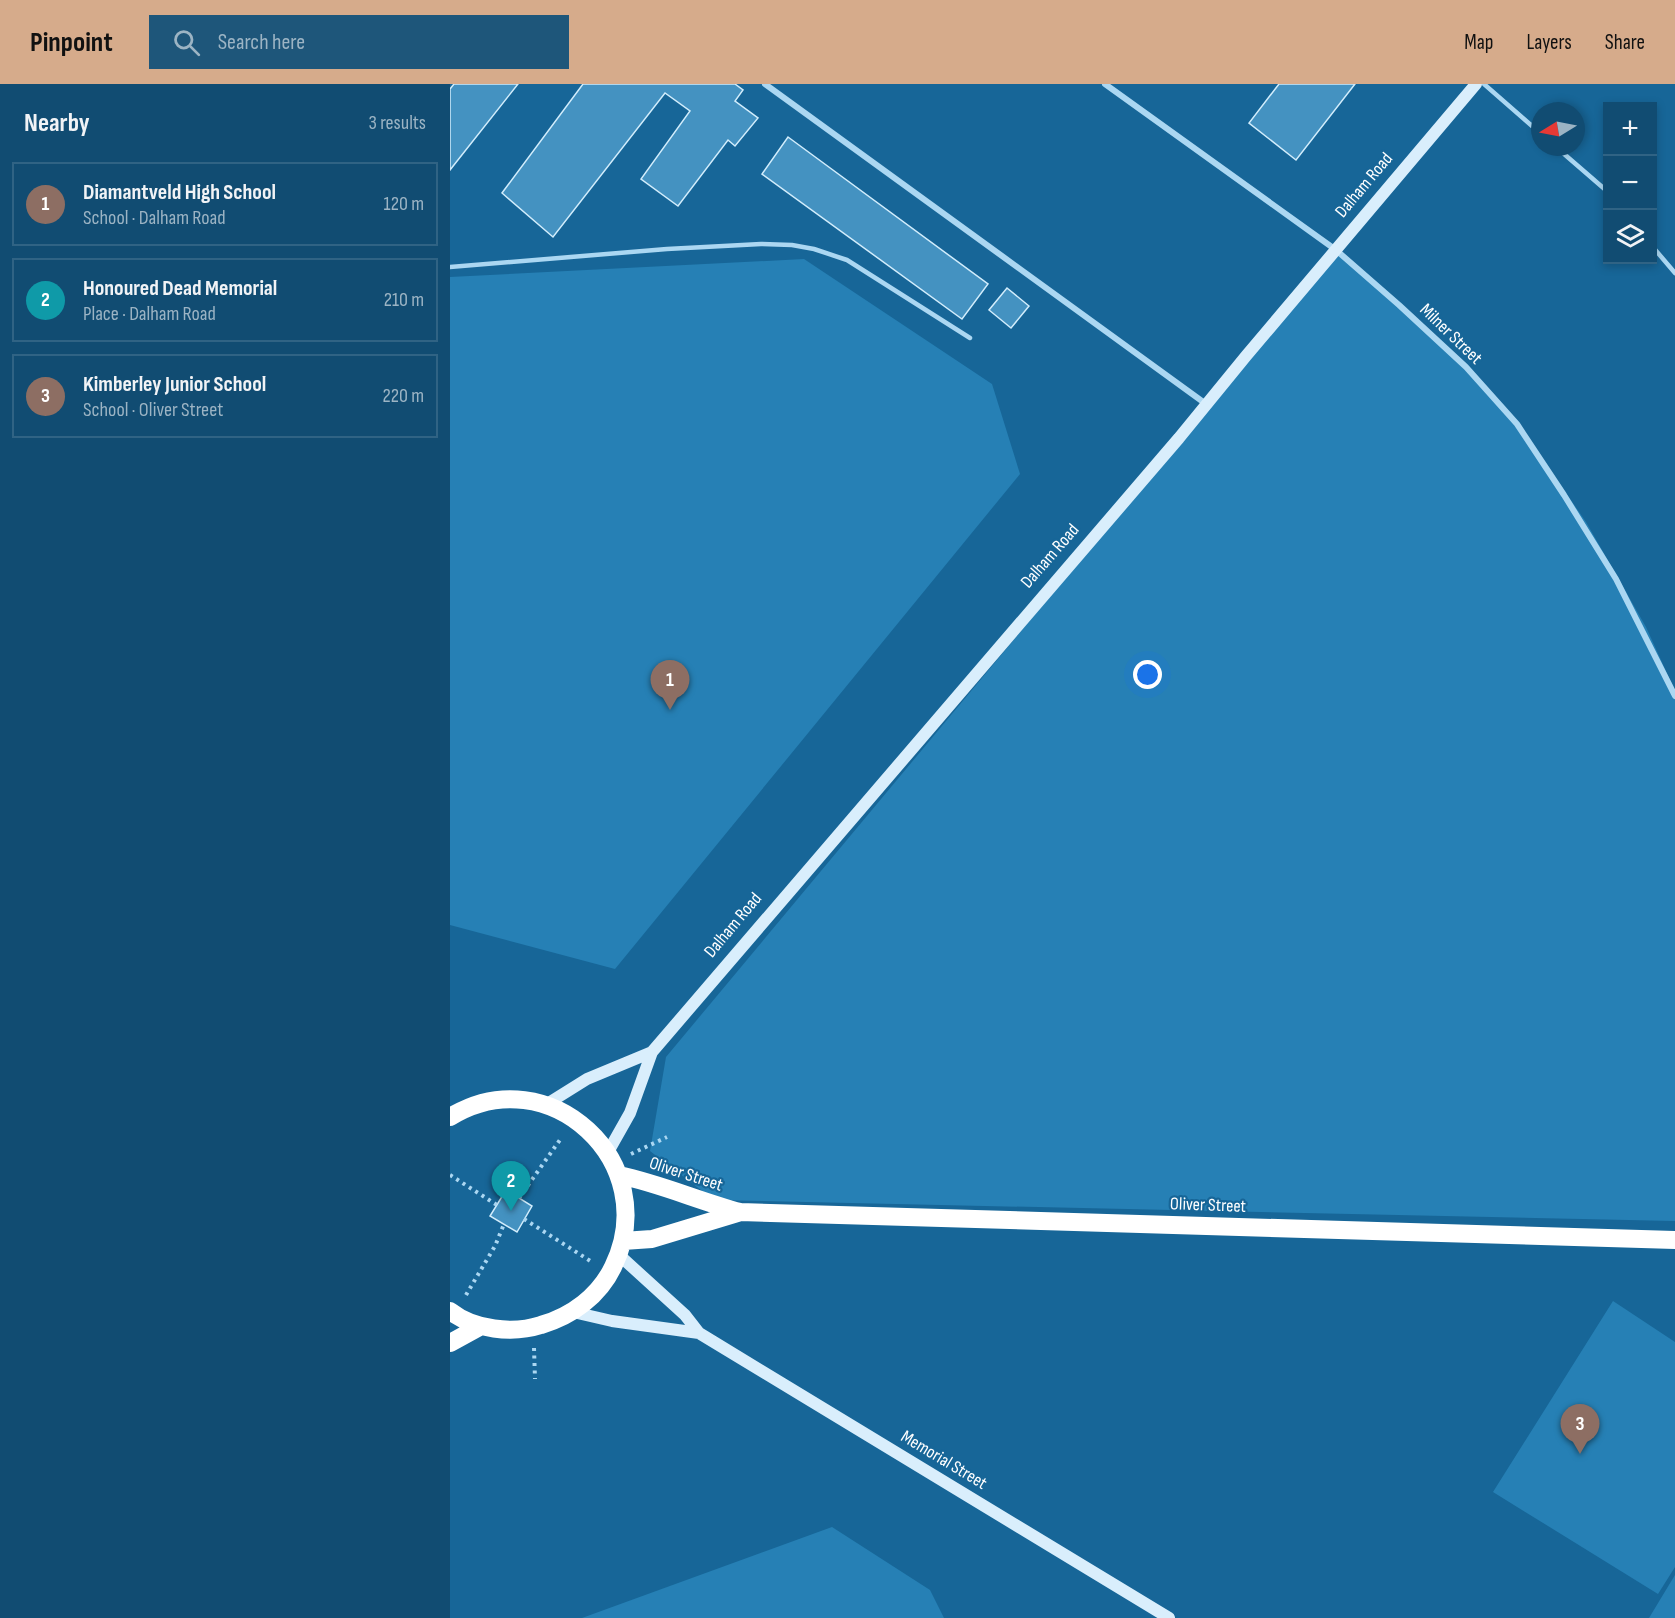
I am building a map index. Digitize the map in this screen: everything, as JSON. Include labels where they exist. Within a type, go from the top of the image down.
[{"type":"highway","points":[[450,1311],[481,1326],[498,1329],[533,1328],[554,1322],[573,1312],[592,1296],[608,1277],[621,1248],[626,1208],[619,1176],[608,1152],[591,1132],[570,1115],[547,1104],[502,1099],[453,1112]]},
{"type":"highway","name":"Oliver Street","points":[[619,1176],[652,1182],[715,1206],[740,1212],[1675,1240]]},
{"type":"highway","name":"Oliver Street","points":[[621,1248],[740,1212]]},
{"type":"highway","points":[[450,1343],[481,1326]]},
{"type":"street","points":[[765,84],[1206,404]]},
{"type":"street","name":"Milner Street","points":[[1106,84],[1336,250],[1399,304],[1466,367],[1517,424],[1616,579],[1675,696]]},
{"type":"street","name":"Dalham Road","points":[[608,1152],[630,1113],[652,1052],[1206,404],[1476,84]]},
{"type":"street","name":"Dalham Road","points":[[547,1104],[587,1079],[652,1052]]},
{"type":"street","name":"Memorial Street","points":[[621,1248],[685,1314],[699,1333],[1169,1618]]},
{"type":"street","name":"Memorial Street","points":[[573,1312],[612,1321],[699,1333]]},
{"type":"lane","points":[[1484,84],[1531,125]]},
{"type":"lane","points":[[1566,156],[1603,188]]},
{"type":"lane","points":[[450,267],[667,249],[761,244],[792,245],[814,249],[846,260],[970,338]]},
{"type":"lane","points":[[1657,251],[1675,273]]},
{"type":"path","points":[[519,1198],[564,1134]]},
{"type":"path","points":[[450,1175],[497,1205]]},
{"type":"path","points":[[524,1219],[595,1265]]},
{"type":"path","points":[[464,1298],[495,1246],[504,1224]]},
{"type":"shaded area","points":[[1337,252],[1440,341],[1516,421],[1586,522],[1646,627],[1675,691],[1675,1221],[714,1200],[650,1151],[666,1057]]},
{"type":"shaded area","points":[[804,259],[992,384],[1020,474],[615,969],[450,925],[450,277]]},
{"type":"shaded area","points":[[1613,1301],[1675,1342],[1675,1567],[1658,1594],[1493,1492]]},
{"type":"shaded area","points":[[832,1527],[930,1590],[944,1618],[582,1618]]},
{"type":"shaded area","points":[[1675,1575],[1675,1618],[1649,1618]]},
{"type":"building","points":[[454,84],[518,84],[450,170],[450,89]]},
{"type":"building","points":[[583,84],[735,84],[743,90],[735,101],[758,118],[735,146],[728,140],[678,206],[641,179],[690,111],[665,93],[553,237],[502,193]]},
{"type":"building","points":[[1279,84],[1355,84],[1296,160],[1249,123]]},
{"type":"building","points":[[788,137],[988,284],[962,319],[762,174]]},
{"type":"building","points":[[1007,288],[1029,306],[1011,328],[989,310]]},
{"type":"building","points":[[506,1190],[532,1206],[517,1232],[490,1216]]},
{"type":"place","name":"Diamantveld High School","points":[[670,710]]},
{"type":"place","name":"Honoured Dead Memorial","points":[[511,1211]]},
{"type":"place","name":"Kimberley Junior School","points":[[1580,1454]]}]
